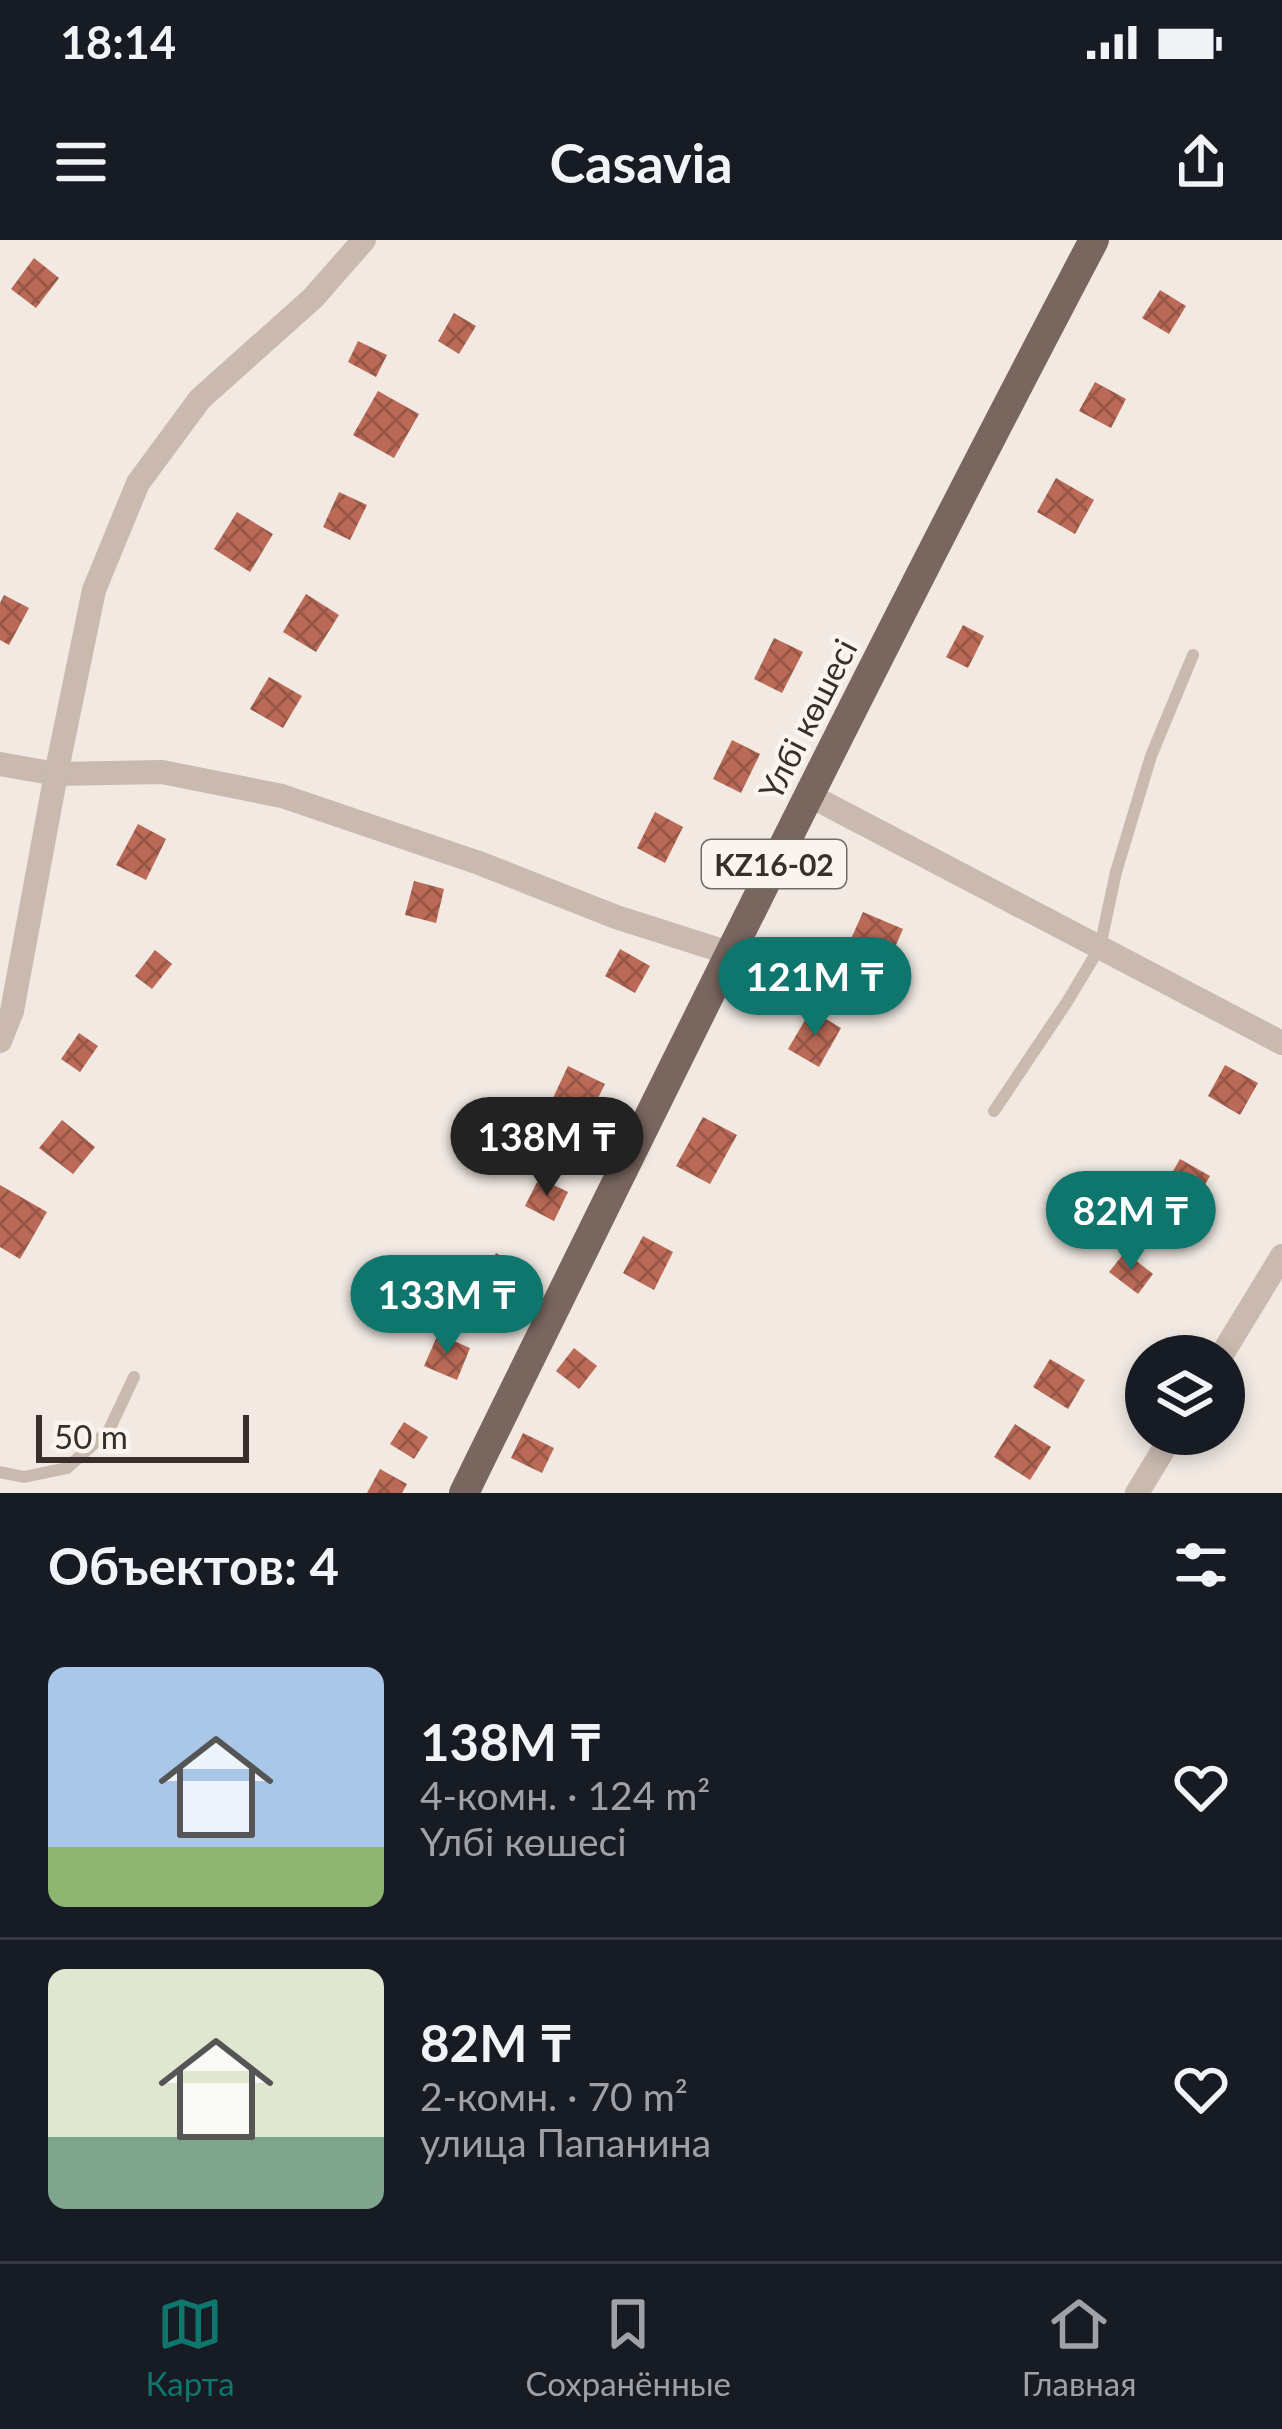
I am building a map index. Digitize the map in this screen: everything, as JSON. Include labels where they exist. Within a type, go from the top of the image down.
[{"type":"main road","name":"Үлбі көшесі","points":[[464,1493],[729,953],[1094,240]]},
{"type":"street","points":[[0,1042],[12,1011],[94,590],[138,483],[200,399],[313,298],[364,240]]},
{"type":"street","points":[[0,764],[56,774],[162,772],[282,796],[729,953]]},
{"type":"street","points":[[809,795],[1282,1043]]},
{"type":"street","points":[[1234,1335],[1282,1256]]},
{"type":"street","points":[[1137,1493],[1160,1455]]},
{"type":"lane","points":[[994,1111],[1100,947],[1150,756],[1193,655]]},
{"type":"lane","points":[[0,1472],[24,1477],[67,1468],[110,1430],[134,1377]]},
{"type":"building","points":[[34,258],[59,278],[36,308],[11,289]]},
{"type":"building","points":[[1160,290],[1186,306],[1169,334],[1142,318]]},
{"type":"building","points":[[454,313],[476,326],[459,354],[438,341]]},
{"type":"building","points":[[358,341],[387,355],[376,377],[348,362]]},
{"type":"building","points":[[1095,382],[1126,399],[1111,428],[1079,411]]},
{"type":"building","points":[[378,391],[419,414],[394,458],[353,435]]},
{"type":"building","points":[[1056,478],[1094,500],[1075,534],[1037,512]]},
{"type":"building","points":[[339,492],[367,505],[350,540],[323,527]]},
{"type":"building","points":[[237,512],[273,534],[250,572],[214,549]]},
{"type":"building","points":[[306,594],[339,615],[316,652],[283,632]]},
{"type":"building","points":[[4,595],[29,608],[9,645],[0,640]]},
{"type":"building","points":[[963,625],[984,636],[968,668],[946,657]]},
{"type":"building","points":[[774,638],[803,652],[782,693],[754,679]]},
{"type":"building","points":[[269,677],[302,696],[283,728],[250,709]]},
{"type":"building","points":[[732,740],[760,754],[741,793],[713,779]]},
{"type":"building","points":[[655,812],[683,827],[665,863],[637,848]]},
{"type":"building","points":[[138,824],[166,839],[146,880],[116,865]]},
{"type":"building","points":[[414,881],[444,889],[436,923],[405,915]]},
{"type":"building","points":[[863,912],[903,929],[886,968],[846,950]]},
{"type":"building","points":[[620,949],[650,966],[635,993],[605,976]]},
{"type":"building","points":[[155,950],[172,964],[152,989],[135,976]]},
{"type":"building","points":[[811,1010],[841,1028],[819,1067],[788,1049]]},
{"type":"building","points":[[79,1033],[98,1046],[80,1072],[61,1059]]},
{"type":"building","points":[[1225,1065],[1258,1083],[1240,1115],[1208,1096]]},
{"type":"building","points":[[568,1066],[605,1084],[588,1118],[552,1100]]},
{"type":"building","points":[[703,1117],[737,1135],[710,1184],[676,1166]]},
{"type":"building","points":[[62,1120],[95,1147],[73,1174],[39,1148]]},
{"type":"building","points":[[1180,1159],[1210,1176],[1195,1202],[1165,1185]]},
{"type":"building","points":[[539,1178],[568,1192],[554,1221],[525,1206]]},
{"type":"building","points":[[0,1185],[47,1212],[20,1259],[0,1247]]},
{"type":"building","points":[[643,1236],[673,1252],[654,1290],[623,1273]]},
{"type":"building","points":[[1125,1252],[1153,1274],[1138,1294],[1109,1272]]},
{"type":"building","points":[[496,1253],[527,1270],[508,1304],[477,1287]]},
{"type":"building","points":[[438,1334],[470,1348],[457,1380],[424,1366]]},
{"type":"building","points":[[574,1348],[597,1366],[579,1389],[556,1371]]},
{"type":"building","points":[[1050,1359],[1085,1380],[1068,1409],[1033,1387]]},
{"type":"building","points":[[404,1422],[428,1437],[414,1459],[390,1444]]},
{"type":"building","points":[[1015,1424],[1051,1447],[1030,1480],[994,1457]]},
{"type":"building","points":[[523,1433],[554,1448],[542,1473],[511,1458]]},
{"type":"building","points":[[380,1469],[407,1484],[402,1493],[367,1493]]}]
